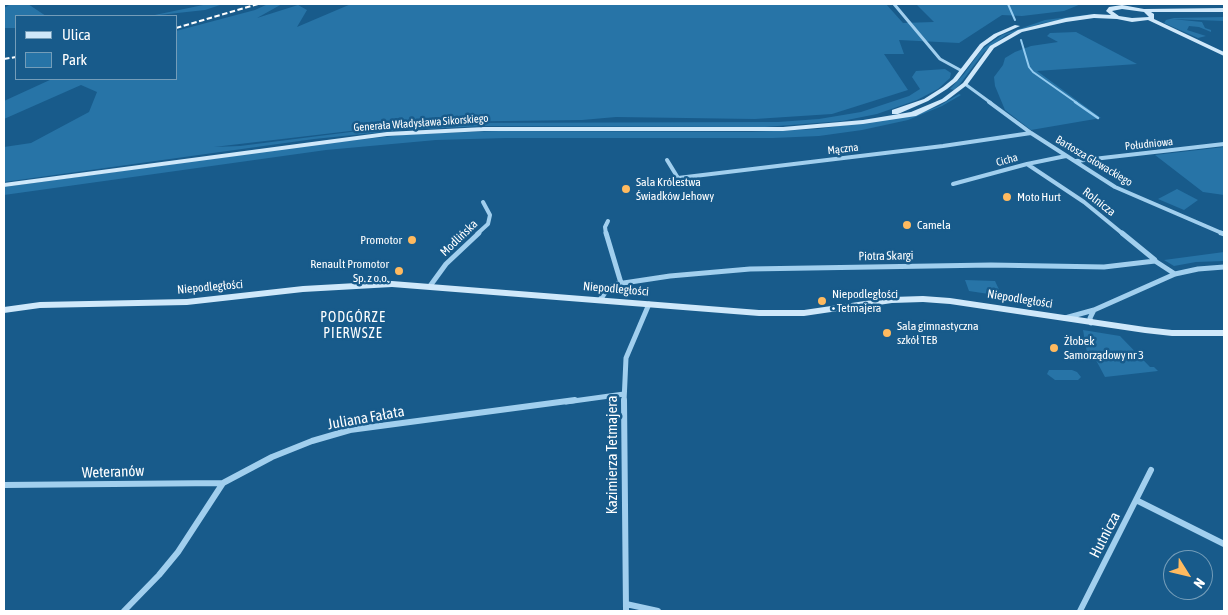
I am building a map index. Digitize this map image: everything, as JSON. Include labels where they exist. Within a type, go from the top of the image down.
[{"type":"main road","points":[[1105,4],[1111,7],[1110,13],[1117,17]]},
{"type":"main road","name":"Generała Władysława Sikorskiego","points":[[842,124],[898,111],[920,103],[949,85],[982,45],[1004,31],[1044,19],[1111,7],[1142,10]]},
{"type":"main road","points":[[1142,10],[1224,12]]},
{"type":"main road","points":[[1142,10],[1151,18],[1185,37]]},
{"type":"main road","points":[[1137,20],[1224,12]]},
{"type":"main road","name":"Generała Władysława Sikorskiego","points":[[4,185],[310,143],[422,132],[484,129],[738,130],[806,128],[863,122],[913,114],[944,100],[965,84],[988,52],[1014,33],[1060,21],[1094,16],[1137,20]]},
{"type":"main road","points":[[1137,20],[1185,37],[1224,54]]},
{"type":"main road","name":"Niepodległości","points":[[4,310],[40,305],[187,302],[355,285],[430,286],[733,311],[804,312],[892,300],[950,301],[1091,323],[1172,333],[1224,333]]},
{"type":"street","points":[[894,4],[940,59],[962,71]]},
{"type":"street","name":"Bartosza Głowackiego","points":[[965,84],[1031,133],[1115,187],[1224,234]]},
{"type":"street","name":"Mączna","points":[[667,160],[678,178],[943,146],[1031,133]]},
{"type":"street","name":"Południowa","points":[[1075,161],[1224,144]]},
{"type":"street","name":"Cicha","points":[[953,184],[1026,164],[1067,156]]},
{"type":"street","name":"Rolnicza","points":[[1026,164],[1084,202],[1155,261]]},
{"type":"street","name":"Modlińska","points":[[430,286],[446,264],[488,224],[490,216],[487,207],[482,202]]},
{"type":"street","points":[[600,300],[608,288],[620,284],[608,244],[605,227],[608,221]]},
{"type":"street","points":[[1155,261],[1175,274]]},
{"type":"street","name":"Piotra Skargi","points":[[620,284],[750,269],[991,265],[1104,267],[1155,261]]},
{"type":"street","points":[[1063,318],[1094,310],[1175,274],[1198,269],[1224,267]]},
{"type":"street","name":"Kazimierza Tetmajera","points":[[626,608],[624,394],[626,358],[649,304]]},
{"type":"street","points":[[1091,323],[1090,318],[1094,310]]},
{"type":"street","name":"Juliana Fałata","points":[[223,482],[272,457],[312,441],[350,430],[624,394]]},
{"type":"street","name":"Hutnicza","points":[[1080,611],[1152,470]]},
{"type":"street","points":[[124,611],[159,575],[178,552],[223,482]]},
{"type":"street","name":"Weteranów","points":[[4,485],[223,482]]},
{"type":"street","points":[[1136,500],[1224,544]]},
{"type":"street","points":[[626,608],[658,611]]},
{"type":"green space","points":[[11,4],[28,4],[44,15],[15,15],[15,28],[4,28],[4,8]]},
{"type":"green space","points":[[208,4],[223,4],[205,10],[155,15]]},
{"type":"green space","points":[[268,4],[282,4],[257,18],[298,5],[307,10],[297,27],[351,4],[886,4],[903,23],[934,22],[916,4],[1081,4],[1064,11],[1022,16],[1002,15],[959,43],[899,40],[904,54],[884,54],[908,90],[832,114],[755,119],[616,117],[582,120],[427,122],[214,147],[240,146],[398,126],[448,123],[778,122],[819,119],[861,112],[909,96],[920,89],[912,77],[916,71],[945,69],[951,73],[950,78],[938,89],[917,100],[877,114],[842,121],[765,127],[485,126],[403,130],[314,139],[4,182],[4,147],[31,143],[89,112],[97,92],[81,85],[4,119],[4,101],[50,80],[178,80],[178,30],[255,10]]},
{"type":"green space","points":[[1095,15],[1043,23],[1006,35],[984,52],[954,90],[950,89],[964,74],[982,49],[1002,35],[1045,20]]},
{"type":"green space","points":[[1224,17],[1224,21],[1172,19],[1202,22],[1205,28],[1211,30],[1211,32],[1199,27],[1189,26],[1187,30],[1206,36],[1198,38],[1164,23],[1166,20],[1174,18]]},
{"type":"green space","points":[[1076,32],[1137,64],[1037,71],[1101,118],[1031,130],[1005,110],[995,86],[994,77],[1003,65],[1005,58],[1015,52],[1031,46],[1058,42],[1047,36],[1050,33]]},
{"type":"green space","points":[[959,94],[961,95],[942,106],[908,120],[862,130],[819,136],[773,138],[506,138],[436,140],[326,150],[4,195],[4,187],[320,144],[411,134],[499,131],[751,132],[818,129],[916,115],[939,106]]},
{"type":"green space","points":[[1224,147],[1224,195],[1203,192],[1155,155]]},
{"type":"green space","points":[[1177,189],[1198,200],[1184,210],[1158,199]]},
{"type":"green space","points":[[1224,252],[1224,261],[1196,262],[1174,266],[1164,260]]},
{"type":"green space","points":[[965,280],[995,281],[1002,296],[969,291]]},
{"type":"green space","points":[[1083,330],[1120,336],[1150,367],[1154,367],[1158,371],[1105,377],[1097,362],[1087,353]]},
{"type":"green space","points":[[1049,370],[1072,370],[1081,377],[1078,380],[1055,380],[1047,374]]},
{"type":"waterway","points":[[1008,4],[1015,20]]},
{"type":"waterway","points":[[1021,40],[1029,67],[1033,72],[1077,103]]},
{"type":"waterway","points":[[1075,102],[1098,118]]},
{"type":"railway","points":[[178,27],[258,4]]},
{"type":"railway","points":[[4,59],[15,57]]},
{"type":"place","name":"Sala Królestwa Świadków Jehowy","points":[[626,189]]},
{"type":"place","name":"Moto Hurt","points":[[1007,197]]},
{"type":"place","name":"Camela","points":[[907,225]]},
{"type":"place","name":"Promotor","points":[[412,240]]},
{"type":"place","name":"Renault Promotor Sp. z o.o.","points":[[399,271]]},
{"type":"place","name":"Niepodległości - Tetmajera","points":[[822,301]]},
{"type":"place","name":"Sala gimnastyczna szkół TEB","points":[[887,333]]},
{"type":"place","name":"Żłobek Samorządowy nr 3","points":[[1054,348]]},
{"type":"district","name":"PODGÓRZE PIERWSZE","points":[[353,326]]}]
